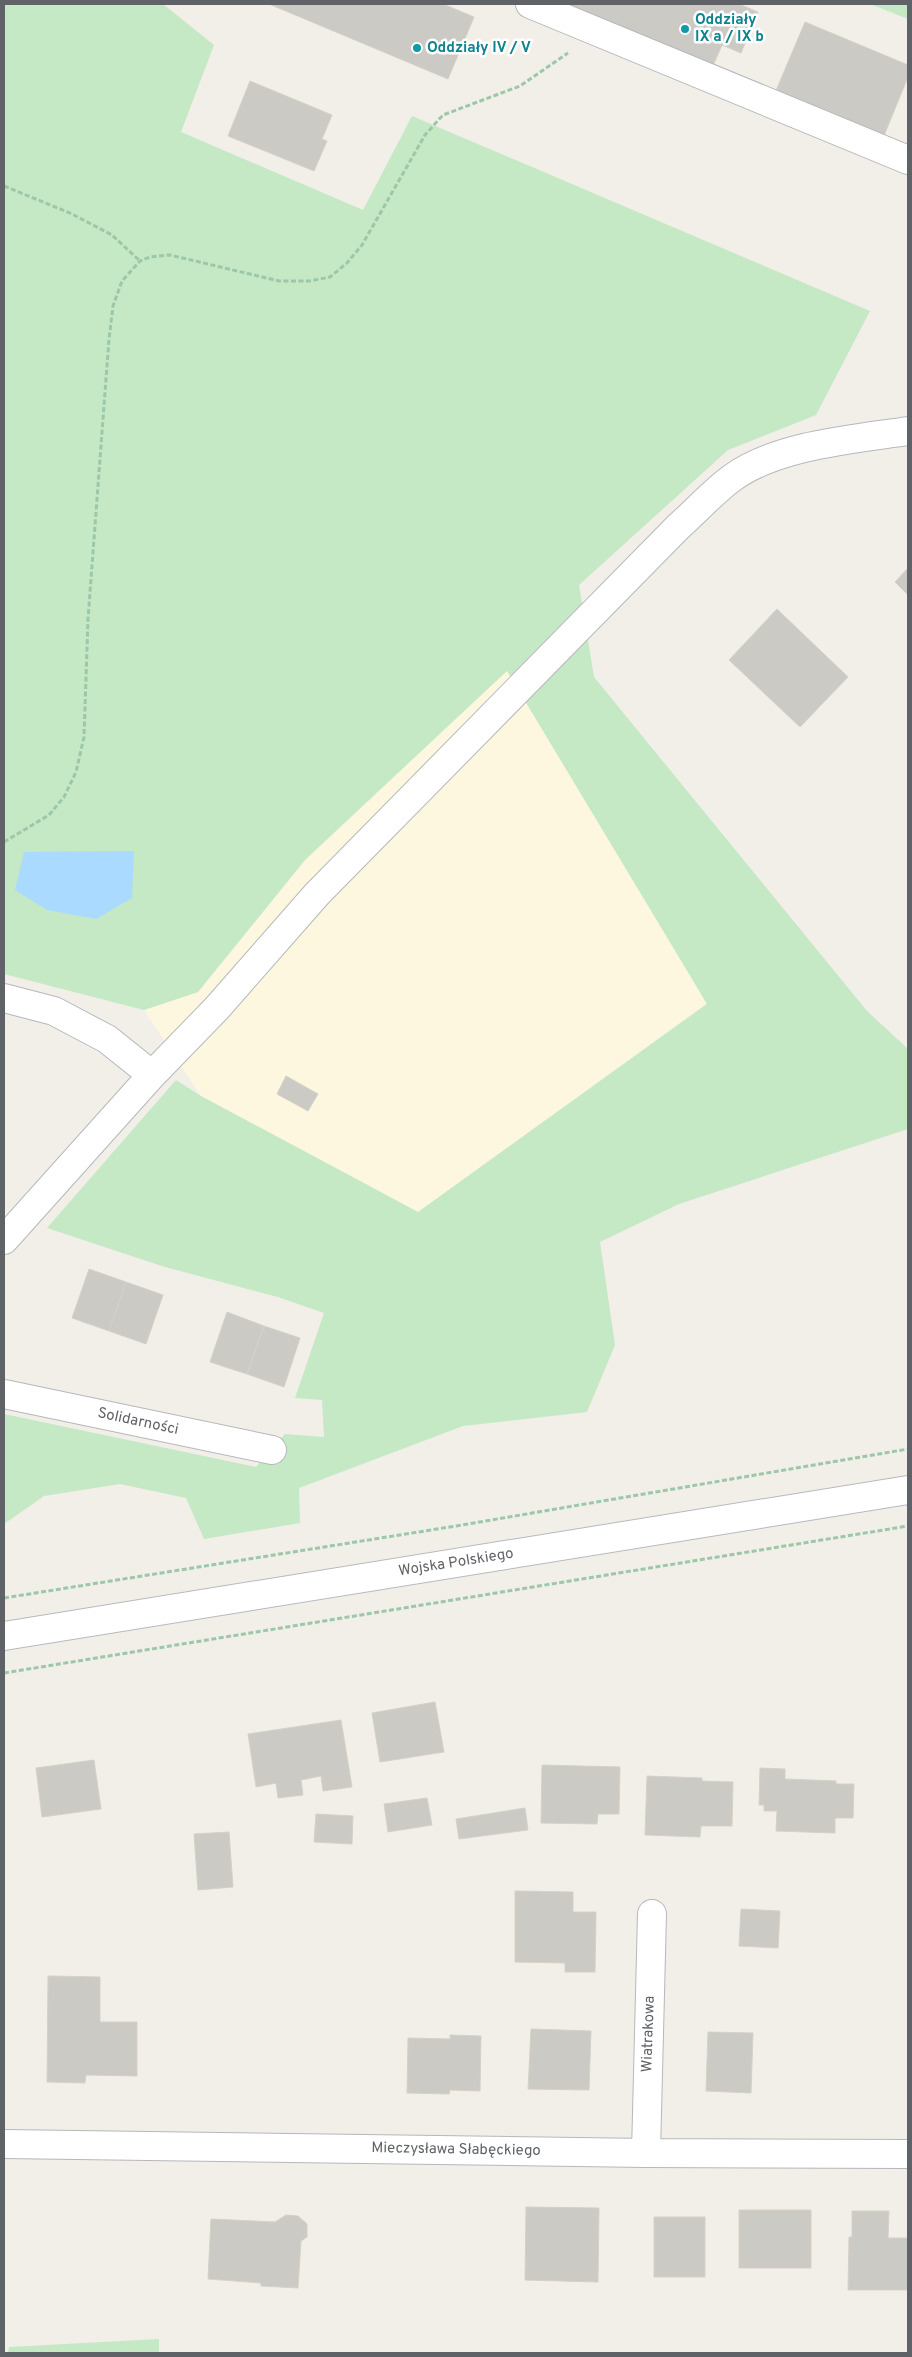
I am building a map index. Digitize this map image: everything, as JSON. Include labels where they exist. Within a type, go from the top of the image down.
[{"type":"street","points":[[530,4],[908,160]]},
{"type":"street","points":[[4,1240],[152,1075],[217,1008],[317,894],[644,562],[732,478],[771,458],[828,442],[908,431]]},
{"type":"street","points":[[4,998],[54,1011],[107,1040],[152,1075]]},
{"type":"street","name":"Solidarności","points":[[4,1394],[272,1450]]},
{"type":"street","name":"Wojska Polskiego","points":[[4,1636],[908,1490]]},
{"type":"street","name":"Wiatrakowa","points":[[646,2153],[652,1914]]},
{"type":"street","name":"Mieczysława Słabęckiego","points":[[4,2144],[646,2153],[908,2154]]},
{"type":"path","points":[[4,842],[49,815],[64,797],[76,772],[84,737],[88,619],[109,339],[114,306],[122,281],[140,261],[150,257],[170,255],[279,281],[310,281],[330,277],[347,263],[362,245],[425,135],[443,115],[520,86],[561,59],[596,31]]},
{"type":"path","points":[[4,186],[70,213],[112,235],[140,261]]},
{"type":"path","points":[[4,1598],[456,1526],[908,1449]]},
{"type":"path","points":[[4,1673],[908,1526]]},
{"type":"shaded area","points":[[507,670],[707,1003],[418,1212],[201,1096],[144,1010],[198,992],[305,860]]},
{"type":"green space","points":[[4,4],[163,4],[214,45],[181,132],[363,210],[412,116],[870,311],[816,415],[728,450],[579,585],[594,677],[867,1011],[908,1049],[908,1129],[679,1204],[600,1242],[615,1345],[587,1412],[463,1426],[299,1488],[300,1523],[204,1539],[186,1498],[120,1484],[44,1496],[4,1524],[4,1414],[256,1467],[285,1434],[324,1437],[322,1400],[295,1398],[324,1313],[278,1297],[165,1267],[47,1228],[176,1080],[201,1096],[418,1212],[707,1004],[507,671],[305,860],[198,992],[144,1010],[4,974]]},
{"type":"green space","points":[[870,4],[908,4],[908,19]]},
{"type":"green space","points":[[159,2339],[159,2353],[8,2353],[9,2347]]},
{"type":"water","points":[[134,851],[132,898],[96,919],[47,910],[15,890],[24,852]]},
{"type":"building","name":"Oddziały IV / V","points":[[269,4],[443,4],[474,17],[448,79]]},
{"type":"building","name":"Oddziały IX a / IX b","points":[[559,4],[739,4],[758,12],[741,53],[722,45],[712,68]]},
{"type":"building","points":[[805,22],[908,65],[908,77],[883,138],[775,93]]},
{"type":"building","points":[[250,81],[332,115],[322,139],[327,141],[314,171],[228,136]]},
{"type":"building","points":[[908,568],[908,595],[895,582]]},
{"type":"building","points":[[777,609],[848,677],[800,727],[729,660]]},
{"type":"building","points":[[286,1076],[318,1094],[308,1111],[277,1094]]},
{"type":"building","points":[[89,1269],[126,1282],[109,1331],[72,1318]]},
{"type":"building","points":[[126,1282],[163,1295],[146,1344],[109,1331]]},
{"type":"building","points":[[227,1312],[264,1326],[247,1374],[210,1362]]},
{"type":"building","points":[[264,1326],[300,1338],[284,1387],[247,1374]]},
{"type":"building","points":[[435,1702],[444,1752],[380,1762],[372,1713]]},
{"type":"building","points":[[341,1720],[352,1787],[323,1791],[321,1776],[301,1780],[303,1795],[278,1798],[276,1783],[256,1787],[248,1734]]},
{"type":"building","points":[[94,1760],[101,1809],[42,1817],[36,1768]]},
{"type":"building","points":[[542,1765],[620,1767],[619,1814],[598,1814],[597,1824],[541,1823]]},
{"type":"building","points":[[760,1768],[785,1769],[785,1779],[836,1781],[836,1784],[854,1784],[853,1818],[835,1818],[835,1833],[776,1831],[777,1811],[764,1811],[764,1805],[759,1805]]},
{"type":"building","points":[[647,1776],[702,1778],[702,1781],[733,1782],[732,1826],[701,1826],[700,1837],[645,1835]]},
{"type":"building","points":[[427,1798],[432,1825],[388,1832],[384,1804]]},
{"type":"building","points":[[525,1808],[528,1830],[459,1839],[456,1819]]},
{"type":"building","points":[[316,1814],[353,1816],[352,1844],[314,1842]]},
{"type":"building","points":[[229,1832],[233,1887],[198,1890],[194,1834]]},
{"type":"building","points":[[515,1891],[573,1892],[573,1912],[596,1912],[595,1972],[565,1972],[565,1963],[515,1962]]},
{"type":"building","points":[[741,1909],[780,1911],[778,1948],[739,1946]]},
{"type":"building","points":[[48,1976],[100,1977],[100,2022],[137,2022],[137,2076],[86,2075],[85,2083],[47,2082]]},
{"type":"building","points":[[531,2029],[591,2031],[589,2090],[528,2089]]},
{"type":"building","points":[[708,2032],[753,2033],[751,2093],[706,2091]]},
{"type":"building","points":[[450,2035],[481,2036],[480,2091],[450,2090],[449,2094],[407,2093],[408,2038],[450,2039]]},
{"type":"building","points":[[526,2207],[599,2208],[598,2282],[525,2280]]},
{"type":"building","points":[[739,2210],[811,2210],[811,2268],[739,2268]]},
{"type":"building","points":[[852,2211],[889,2211],[888,2238],[908,2238],[908,2290],[848,2290],[849,2237],[852,2237]]},
{"type":"building","points":[[286,2215],[298,2216],[307,2224],[307,2237],[301,2241],[298,2288],[261,2286],[261,2283],[208,2279],[211,2219],[275,2222]]},
{"type":"building","points":[[654,2217],[705,2217],[705,2277],[654,2277]]},
{"type":"place","name":"Oddziały IX a / IX b","points":[[685,29]]},
{"type":"place","name":"Oddziały IV / V","points":[[417,48]]}]
